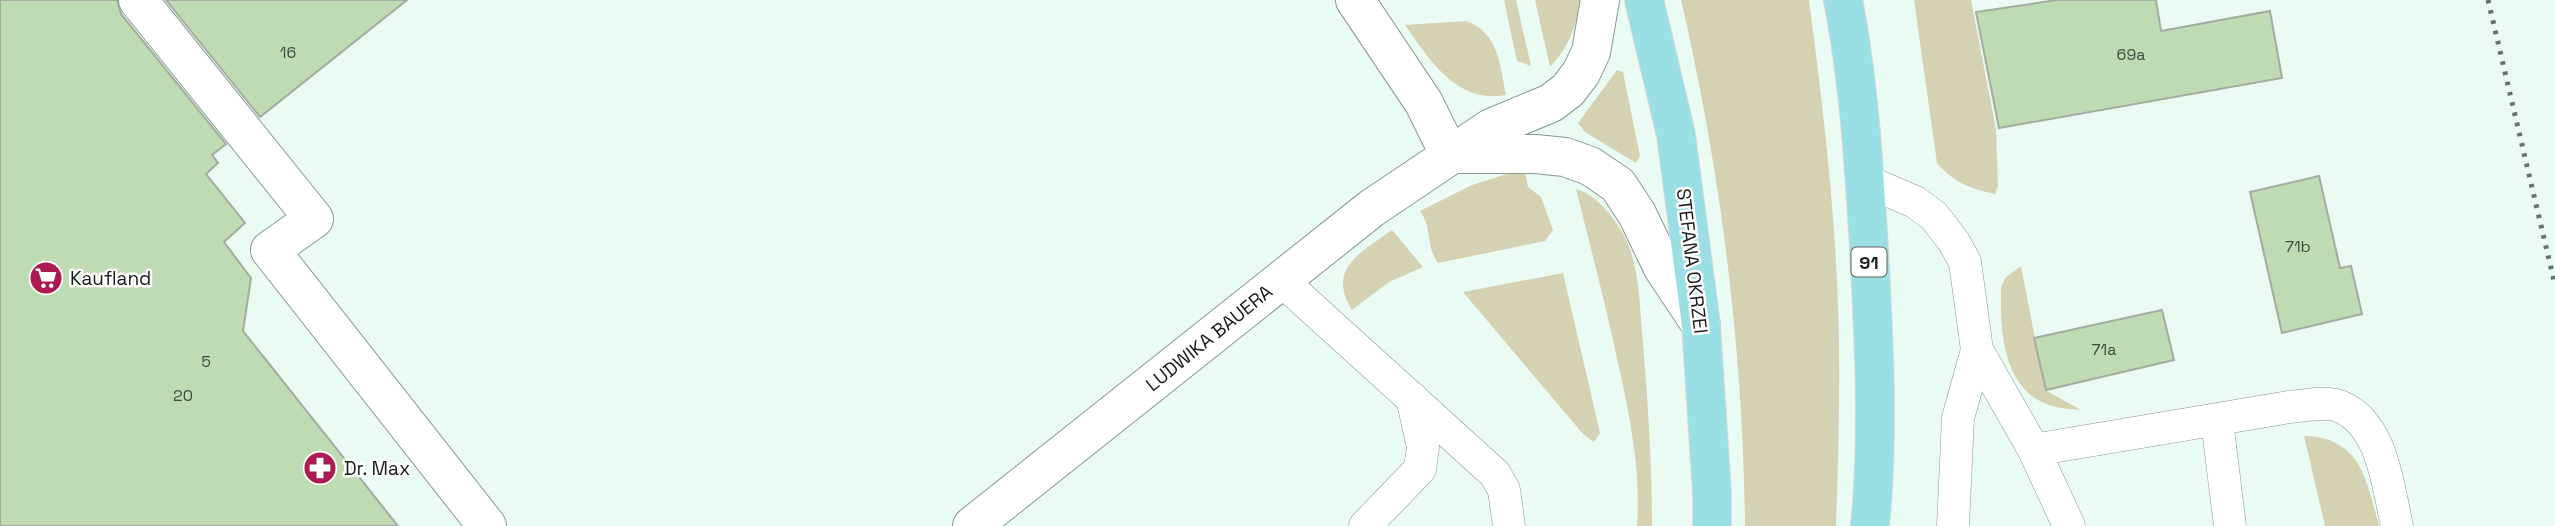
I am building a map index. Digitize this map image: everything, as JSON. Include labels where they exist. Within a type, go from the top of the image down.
[{"type":"main road","name":"STEFANA OKRZEI","points":[[1644,0],[1676,135],[1701,325],[1713,493],[1712,526]]},
{"type":"main road","name":"91","points":[[1843,0],[1857,97],[1874,339],[1873,498],[1870,526]]},
{"type":"street","points":[[138,0],[314,219],[270,250],[487,526]]},
{"type":"street","points":[[1355,0],[1424,103],[1449,154],[1535,154],[1565,157],[1590,166],[1618,185],[1637,214],[1663,268],[1701,325]]},
{"type":"street","name":"LUDWIKA BAUERA","points":[[972,526],[1372,208],[1491,128],[1551,103],[1568,90],[1581,73],[1591,52],[1600,0]]},
{"type":"lane","points":[[1864,180],[1915,202],[1934,216],[1954,242],[1965,262],[1977,350],[2034,450],[2069,526]]},
{"type":"lane","points":[[1281,280],[1495,474],[1504,490],[1509,526]]},
{"type":"lane","points":[[1953,526],[1958,418],[1977,350]]},
{"type":"lane","points":[[1365,526],[1420,469],[1423,447],[1412,398]]},
{"type":"lane","points":[[2034,450],[2289,407],[2316,404],[2338,406],[2358,419],[2373,438],[2384,467],[2397,526]]},
{"type":"lane","points":[[2217,421],[2230,526]]},
{"type":"shaded area","points":[[1504,0],[1516,0],[1531,66],[1517,61]]},
{"type":"shaded area","points":[[1535,0],[1581,0],[1571,36],[1550,67]]},
{"type":"shaded area","points":[[1681,0],[1809,0],[1825,127],[1836,255],[1839,433],[1836,526],[1745,526],[1740,393],[1727,261],[1708,130]]},
{"type":"shaded area","points":[[1914,0],[1971,0],[1996,129],[1998,186],[1995,194],[1963,184],[1937,163]]},
{"type":"shaded area","points":[[1466,21],[1477,26],[1492,42],[1506,95],[1488,96],[1459,86],[1435,65],[1405,25]]},
{"type":"shaded area","points":[[1617,70],[1623,72],[1640,156],[1636,163],[1585,132],[1578,123]]},
{"type":"shaded area","points":[[1510,173],[1525,173],[1528,187],[1541,197],[1553,230],[1545,241],[1438,263],[1420,211],[1472,185]]},
{"type":"shaded area","points":[[1576,189],[1594,198],[1610,214],[1627,243],[1634,263],[1647,389],[1652,526],[1637,526],[1636,468],[1628,410]]},
{"type":"shaded area","points":[[1392,230],[1423,267],[1389,282],[1352,310],[1345,295],[1345,272],[1359,254]]},
{"type":"shaded area","points":[[2021,266],[2045,390],[2081,410],[2044,403],[2019,383],[2012,369],[2003,337],[2001,288],[2005,278]]},
{"type":"shaded area","points":[[1563,273],[1600,433],[1594,442],[1583,434],[1463,292]]},
{"type":"shaded area","points":[[2304,436],[2323,438],[2350,453],[2365,478],[2379,526],[2325,526]]},
{"type":"building","points":[[0,0],[117,0],[121,14],[226,144],[212,155],[218,163],[206,174],[245,223],[224,242],[251,278],[243,331],[398,526],[0,526]]},
{"type":"building","points":[[166,0],[407,0],[260,117]]},
{"type":"building","points":[[2057,0],[2156,0],[2161,31],[2270,11],[2282,78],[1999,128],[1976,12]]},
{"type":"building","points":[[2319,176],[2340,268],[2351,266],[2362,314],[2282,333],[2250,192]]},
{"type":"building","points":[[2162,310],[2174,360],[2046,390],[2034,338]]},
{"type":"railway","points":[[2488,0],[2555,285]]},
{"type":"place","name":"Kaufland","points":[[46,278]]},
{"type":"place","name":"Dr. Max","points":[[320,468]]}]
